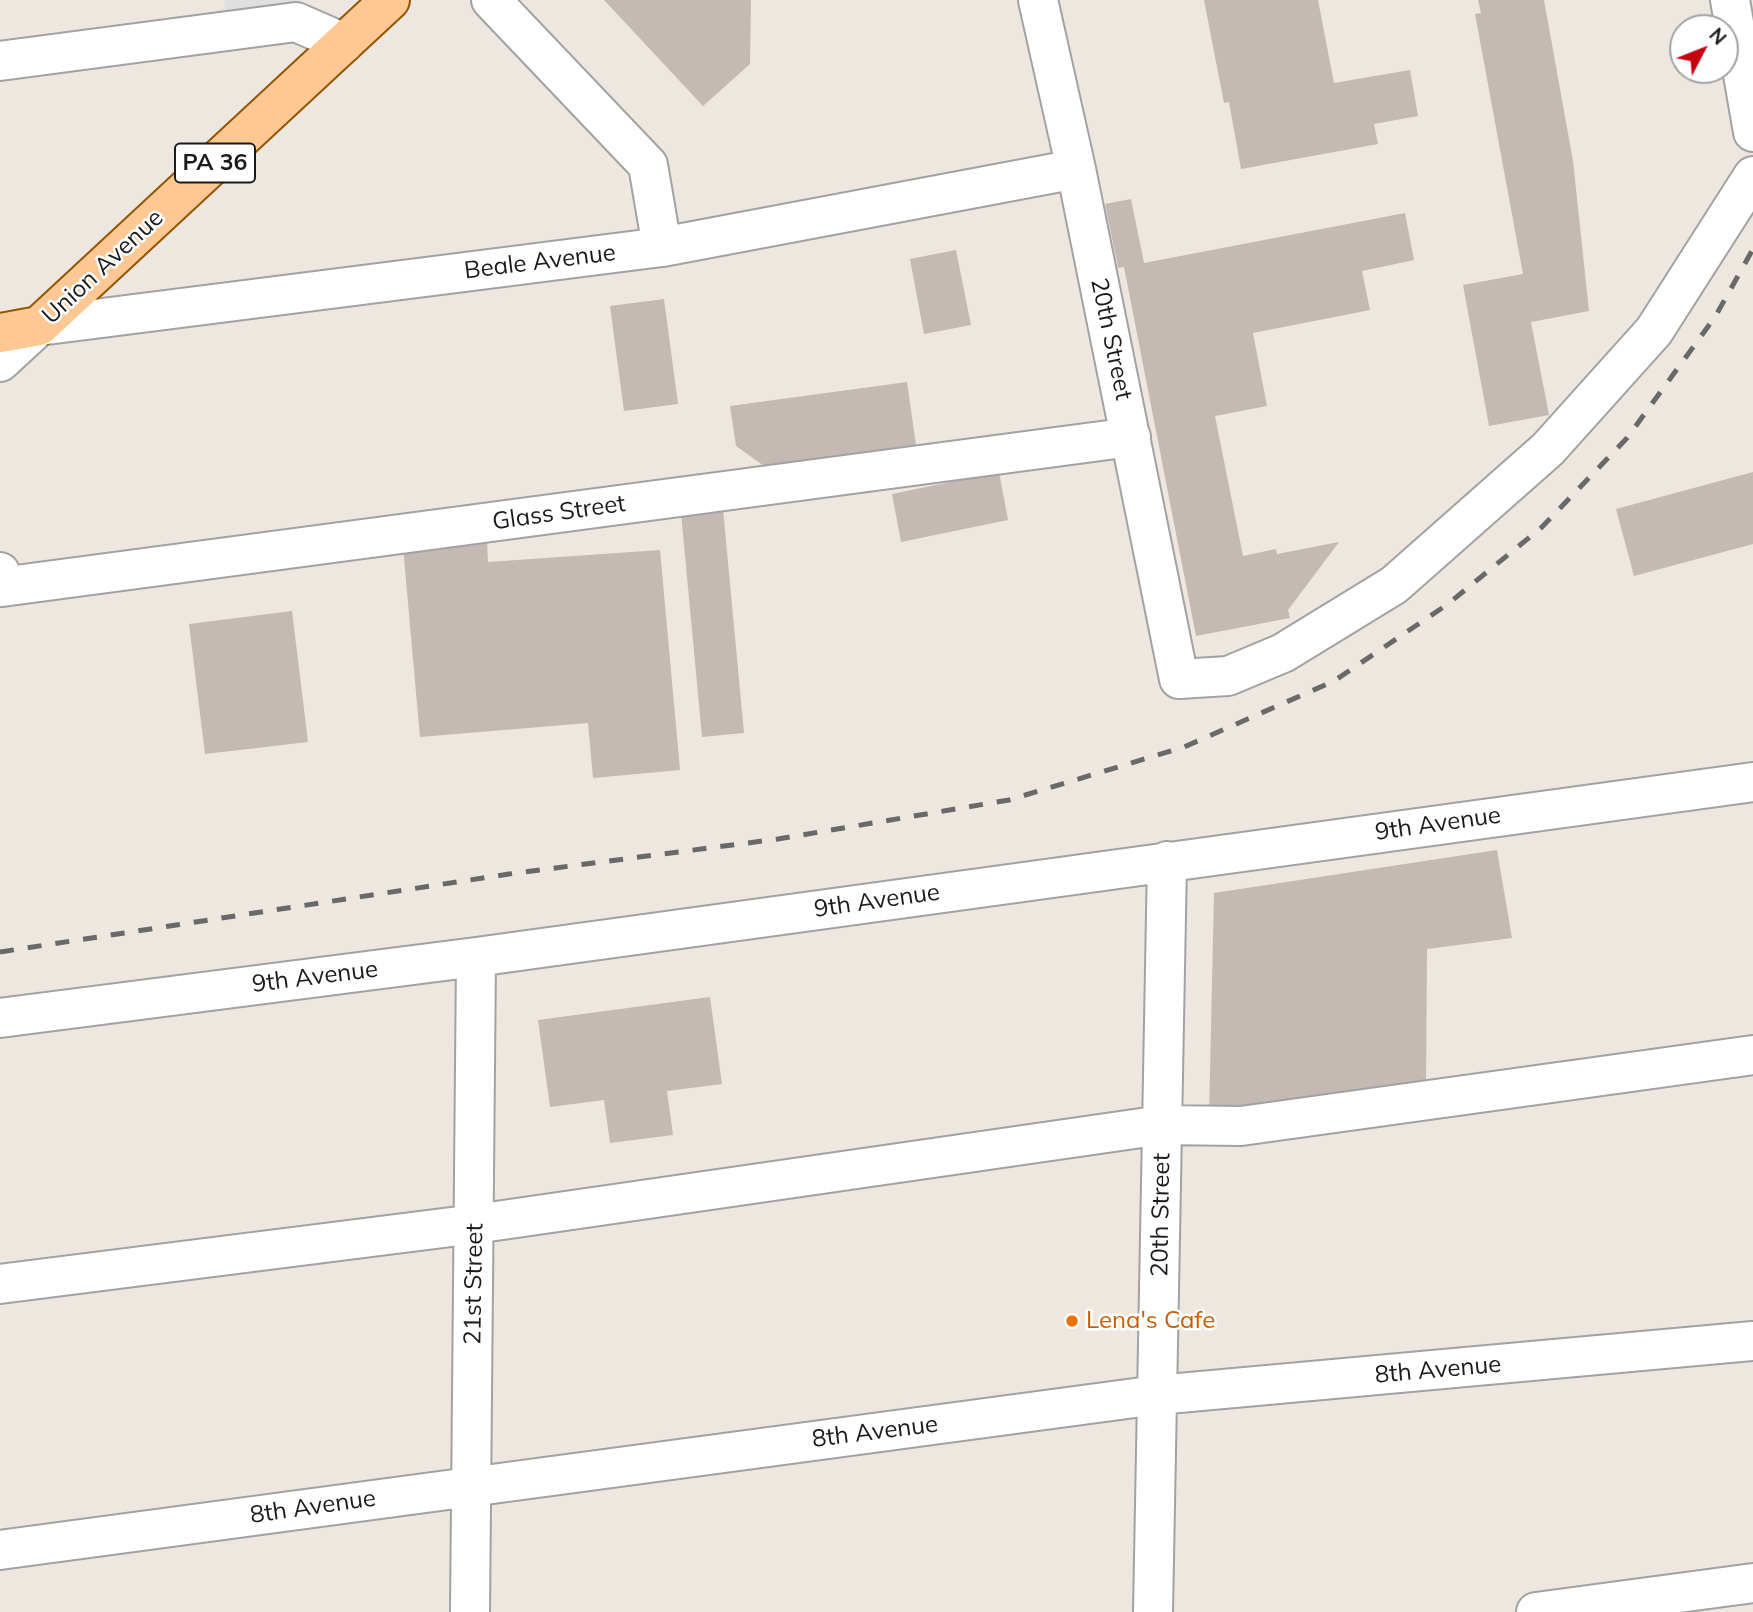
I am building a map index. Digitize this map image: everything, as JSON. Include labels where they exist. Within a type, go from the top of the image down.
[{"type":"main road","name":"Union Avenue","points":[[39,326],[390,0]]},
{"type":"main road","name":"Beale Avenue","points":[[0,333],[39,326]]},
{"type":"street","points":[[491,0],[648,165],[662,247]]},
{"type":"street","name":"20th Street","points":[[1038,0],[1132,437],[1179,679],[1228,676],[1283,653],[1394,585],[1548,449],[1654,331],[1753,176]]},
{"type":"street","points":[[1730,0],[1753,132]]},
{"type":"street","points":[[0,61],[296,22],[344,43]]},
{"type":"street","name":"Beale Avenue","points":[[39,326],[662,247],[1076,169]]},
{"type":"street","name":"Union Avenue","points":[[0,362],[39,326]]},
{"type":"street","name":"Glass Street","points":[[0,572],[2,587],[1132,437]]},
{"type":"street","name":"9th Avenue","points":[[0,1018],[476,957],[1753,782]]},
{"type":"street","name":"20th Street","points":[[1153,1612],[1167,861]]},
{"type":"street","name":"21st Street","points":[[470,1612],[476,957]]},
{"type":"street","points":[[0,1284],[475,1224],[1162,1125],[1241,1126],[1753,1055]]},
{"type":"street","name":"8th Avenue","points":[[0,1550],[1157,1395],[1753,1341]]},
{"type":"street","points":[[1536,1612],[1753,1583]]},
{"type":"shaded area","points":[[224,0],[301,0],[302,3],[226,13]]},
{"type":"building","points":[[604,0],[751,0],[750,64],[703,106]]},
{"type":"building","points":[[1204,0],[1318,0],[1334,83],[1410,70],[1418,116],[1374,124],[1378,144],[1241,169],[1229,102],[1224,103]]},
{"type":"building","points":[[1478,0],[1544,0],[1573,161],[1589,311],[1531,322],[1549,415],[1489,426],[1463,285],[1523,274],[1475,14],[1481,13]]},
{"type":"building","points":[[1131,199],[1144,263],[1405,213],[1414,260],[1362,271],[1370,310],[1253,333],[1267,406],[1215,416],[1243,556],[1276,549],[1277,554],[1339,542],[1288,610],[1290,618],[1196,636],[1124,267],[1118,268],[1105,204]]},
{"type":"building","points":[[956,250],[971,325],[924,334],[910,259]]},
{"type":"building","points":[[664,299],[678,404],[624,411],[610,306]]},
{"type":"building","points":[[907,382],[917,452],[771,471],[736,446],[730,406]]},
{"type":"building","points":[[999,472],[1008,520],[901,542],[892,494]]},
{"type":"building","points":[[1753,472],[1753,544],[1634,576],[1616,509]]},
{"type":"building","points":[[723,509],[744,733],[702,737],[681,513]]},
{"type":"building","points":[[487,540],[488,562],[660,550],[680,770],[593,778],[588,723],[420,737],[403,547]]},
{"type":"building","points":[[292,611],[308,742],[205,754],[189,624]]},
{"type":"building","points":[[1497,850],[1512,938],[1427,949],[1426,1093],[1209,1117],[1214,893]]},
{"type":"building","points":[[710,997],[722,1084],[667,1091],[673,1135],[610,1143],[604,1100],[550,1107],[538,1020]]},
{"type":"railway","points":[[0,952],[509,874],[778,839],[1009,800],[1184,747],[1334,681],[1448,604],[1542,527],[1627,438],[1715,317],[1753,249]]},
{"type":"place","name":"Lena's Cafe","points":[[1072,1321]]}]
